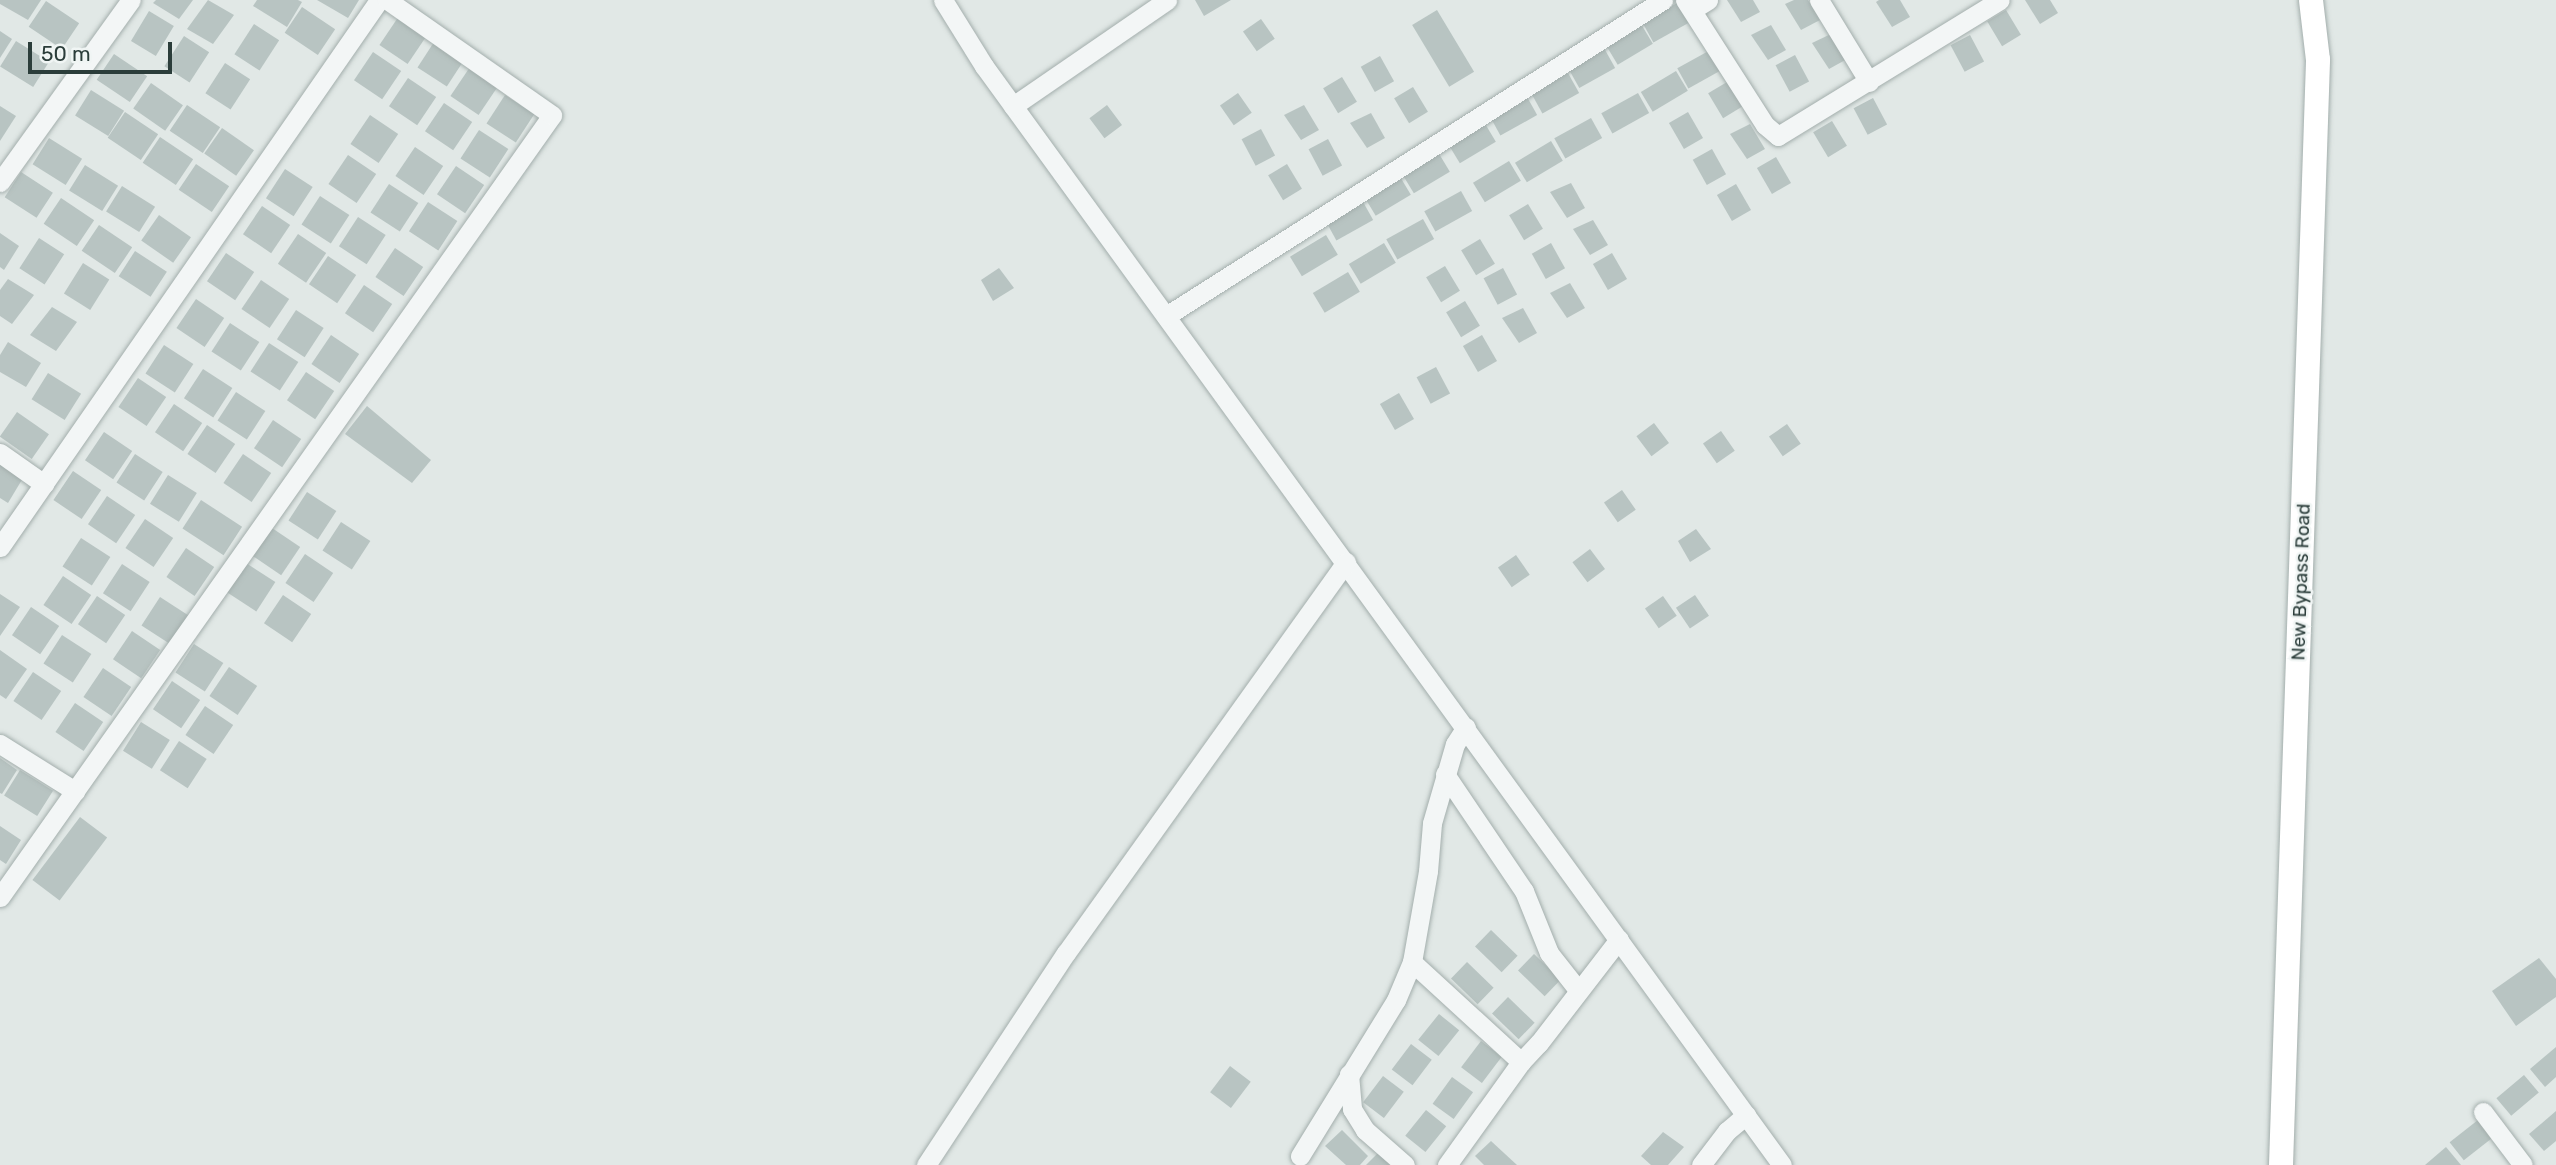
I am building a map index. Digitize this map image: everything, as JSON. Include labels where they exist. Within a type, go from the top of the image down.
[{"type":"main road","name":"New Bypass Road","points":[[2281,1165],[2318,74],[2311,0]]},
{"type":"street","points":[[0,182],[131,0]]},
{"type":"street","points":[[0,547],[379,0]]},
{"type":"street","points":[[0,897],[552,116],[387,0]]},
{"type":"street","points":[[943,0],[1013,106],[1782,1165]]},
{"type":"street","points":[[1013,106],[1167,0]]},
{"type":"street","points":[[1166,316],[1663,0]]},
{"type":"street","points":[[1819,0],[1869,82]]},
{"type":"street","points":[[1695,3],[1765,125],[1778,136],[2000,0]]},
{"type":"street","points":[[0,453],[44,484]]},
{"type":"street","points":[[926,1165],[1066,953],[1346,562]]},
{"type":"street","points":[[1300,1156],[1396,1000],[1412,962],[1426,883],[1432,823],[1455,744],[1466,727]]},
{"type":"street","points":[[0,744],[75,791]]},
{"type":"street","points":[[1446,774],[1524,891],[1549,953],[1578,990]]},
{"type":"street","points":[[1447,1165],[1521,1062],[1539,1043],[1619,939]]},
{"type":"street","points":[[1412,962],[1521,1062]]},
{"type":"street","points":[[1349,1074],[1352,1109],[1365,1130],[1405,1165]]},
{"type":"street","points":[[2483,1112],[2523,1165]]},
{"type":"street","points":[[1701,1165],[1727,1131],[1746,1115]]},
{"type":"building","points":[[0,0],[41,0],[28,20],[0,4]]},
{"type":"building","points":[[156,0],[193,0],[179,19],[153,3]]},
{"type":"building","points":[[208,0],[234,15],[213,44],[187,29]]},
{"type":"building","points":[[257,0],[302,2],[287,27],[253,6]]},
{"type":"building","points":[[317,0],[359,0],[348,18]]},
{"type":"building","points":[[1195,0],[1231,0],[1204,16]]},
{"type":"building","points":[[1727,0],[1753,0],[1760,12],[1741,22]]},
{"type":"building","points":[[1794,0],[1808,0],[1820,20],[1801,30],[1785,4]]},
{"type":"building","points":[[1900,0],[1910,17],[1892,27],[1876,2]]},
{"type":"building","points":[[2025,0],[2050,0],[2058,13],[2040,24]]},
{"type":"building","points":[[46,1],[79,23],[62,49],[29,27]]},
{"type":"building","points":[[1679,2],[1690,22],[1653,42],[1642,22]]},
{"type":"building","points":[[302,7],[335,29],[318,55],[285,33]]},
{"type":"building","points":[[1437,10],[1474,72],[1449,87],[1412,25]]},
{"type":"building","points":[[2006,10],[2021,35],[2002,46],[1987,21]]},
{"type":"building","points":[[149,11],[174,26],[156,56],[131,41]]},
{"type":"building","points":[[399,16],[427,35],[408,64],[379,45]]},
{"type":"building","points":[[1261,19],[1275,39],[1257,51],[1243,32]]},
{"type":"building","points":[[254,24],[279,40],[260,71],[234,54]]},
{"type":"building","points":[[1641,24],[1653,44],[1618,65],[1606,45]]},
{"type":"building","points":[[1771,25],[1786,50],[1768,60],[1751,35]]},
{"type":"building","points":[[0,31],[12,39],[0,58]]},
{"type":"building","points":[[1833,33],[1847,59],[1829,69],[1812,43]]},
{"type":"building","points":[[1970,35],[1984,61],[1965,72],[1951,45]]},
{"type":"building","points":[[184,36],[209,52],[190,83],[164,66]]},
{"type":"building","points":[[436,39],[465,58],[447,87],[417,68]]},
{"type":"building","points":[[16,41],[49,62],[33,87],[0,66]]},
{"type":"building","points":[[1604,48],[1615,68],[1579,88],[1568,68]]},
{"type":"building","points":[[1714,48],[1725,68],[1688,88],[1677,68]]},
{"type":"building","points":[[373,52],[401,71],[382,99],[354,80]]},
{"type":"building","points":[[114,54],[147,76],[130,102],[97,80]]},
{"type":"building","points":[[1795,55],[1809,81],[1790,92],[1776,65]]},
{"type":"building","points":[[1380,56],[1394,81],[1375,92],[1361,67]]},
{"type":"building","points":[[225,63],[250,79],[231,110],[205,93]]},
{"type":"building","points":[[470,67],[498,86],[479,115],[450,96]]},
{"type":"building","points":[[1676,71],[1688,91],[1653,112],[1641,92]]},
{"type":"building","points":[[1568,73],[1579,93],[1542,113],[1531,93]]},
{"type":"building","points":[[1342,77],[1357,102],[1338,113],[1323,88]]},
{"type":"building","points":[[408,78],[436,97],[417,125],[389,106]]},
{"type":"building","points":[[1727,82],[1742,107],[1723,118],[1708,93]]},
{"type":"building","points":[[151,83],[183,105],[165,131],[133,108]]},
{"type":"building","points":[[1413,87],[1428,112],[1409,123],[1394,98]]},
{"type":"building","points":[[91,90],[124,111],[108,136],[75,115]]},
{"type":"building","points":[[1238,93],[1252,113],[1234,125],[1220,106]]},
{"type":"building","points":[[1638,93],[1649,113],[1612,133],[1601,113]]},
{"type":"building","points":[[505,95],[534,114],[516,143],[486,124]]},
{"type":"building","points":[[1526,95],[1537,115],[1500,135],[1489,115]]},
{"type":"building","points":[[1873,98],[1887,124],[1868,135],[1854,108]]},
{"type":"building","points":[[444,103],[472,122],[453,150],[425,131]]},
{"type":"building","points":[[187,105],[220,127],[203,153],[170,131]]},
{"type":"building","points":[[1107,105],[1122,125],[1104,138],[1089,118]]},
{"type":"building","points":[[1304,105],[1319,130],[1301,140],[1284,115]]},
{"type":"building","points":[[0,106],[16,116],[0,141]]},
{"type":"building","points":[[125,112],[158,134],[141,160],[108,138]]},
{"type":"building","points":[[1688,112],[1703,138],[1684,149],[1669,123]]},
{"type":"building","points":[[1371,113],[1385,138],[1367,148],[1350,123]]},
{"type":"building","points":[[370,115],[398,134],[379,163],[350,144]]},
{"type":"building","points":[[1591,118],[1602,138],[1565,158],[1554,138]]},
{"type":"building","points":[[1832,121],[1847,146],[1828,157],[1813,132]]},
{"type":"building","points":[[1484,122],[1496,142],[1460,163],[1448,144]]},
{"type":"building","points":[[1750,124],[1765,149],[1747,159],[1730,134]]},
{"type":"building","points":[[222,128],[254,150],[236,176],[204,153]]},
{"type":"building","points":[[1261,129],[1275,155],[1256,166],[1242,139]]},
{"type":"building","points":[[479,130],[508,149],[490,178],[460,159]]},
{"type":"building","points":[[160,137],[193,159],[176,185],[143,163]]},
{"type":"building","points":[[49,138],[82,159],[66,185],[33,164]]},
{"type":"building","points":[[1328,139],[1342,165],[1323,176],[1309,149]]},
{"type":"building","points":[[1551,141],[1563,161],[1527,182],[1515,163]]},
{"type":"building","points":[[415,147],[443,166],[424,195],[395,176]]},
{"type":"building","points":[[1712,149],[1726,174],[1707,185],[1693,160]]},
{"type":"building","points":[[1438,152],[1450,172],[1414,193],[1402,174]]},
{"type":"building","points":[[348,155],[376,174],[357,203],[328,184]]},
{"type":"building","points":[[1776,157],[1791,183],[1772,194],[1757,168]]},
{"type":"building","points":[[1509,161],[1521,181],[1485,202],[1473,183]]},
{"type":"building","points":[[196,164],[229,186],[212,212],[179,190]]},
{"type":"building","points":[[1287,164],[1302,189],[1283,200],[1268,175]]},
{"type":"building","points":[[85,165],[118,186],[102,211],[69,190]]},
{"type":"building","points":[[456,166],[484,185],[465,213],[437,194]]},
{"type":"building","points":[[285,169],[313,187],[294,216],[266,198]]},
{"type":"building","points":[[21,172],[53,193],[37,218],[5,197]]},
{"type":"building","points":[[1399,175],[1411,195],[1376,216],[1364,196]]},
{"type":"building","points":[[1571,183],[1585,208],[1567,218],[1550,192]]},
{"type":"building","points":[[389,184],[418,203],[400,232],[370,213]]},
{"type":"building","points":[[1736,184],[1751,210],[1732,221],[1717,195]]},
{"type":"building","points":[[122,186],[155,207],[139,232],[106,211]]},
{"type":"building","points":[[1461,191],[1472,211],[1435,231],[1424,211]]},
{"type":"building","points":[[320,196],[349,215],[331,244],[301,225]]},
{"type":"building","points":[[61,198],[94,220],[77,246],[44,224]]},
{"type":"building","points":[[1362,200],[1373,220],[1336,240],[1325,220]]},
{"type":"building","points":[[428,202],[457,221],[438,250],[409,231]]},
{"type":"building","points":[[1528,204],[1543,229],[1524,240],[1509,215]]},
{"type":"building","points":[[262,206],[290,225],[271,253],[243,234]]},
{"type":"building","points":[[159,215],[191,237],[173,263],[141,240]]},
{"type":"building","points":[[358,217],[386,235],[367,264],[339,246]]},
{"type":"building","points":[[1423,219],[1434,239],[1397,259],[1386,239]]},
{"type":"building","points":[[1593,220],[1608,245],[1590,255],[1573,229]]},
{"type":"building","points":[[99,225],[132,247],[115,273],[82,251]]},
{"type":"building","points":[[0,233],[19,246],[4,270],[0,267]]},
{"type":"building","points":[[298,234],[326,253],[306,283],[278,264]]},
{"type":"building","points":[[1326,235],[1338,255],[1302,276],[1290,257]]},
{"type":"building","points":[[39,238],[64,254],[45,285],[19,268]]},
{"type":"building","points":[[1480,239],[1495,264],[1476,275],[1461,250]]},
{"type":"building","points":[[1384,243],[1396,263],[1361,284],[1349,264]]},
{"type":"building","points":[[1551,243],[1565,268],[1546,279],[1532,254]]},
{"type":"building","points":[[395,248],[423,267],[404,296],[375,277]]},
{"type":"building","points":[[135,251],[167,272],[151,297],[119,276]]},
{"type":"building","points":[[226,253],[254,272],[235,300],[207,281]]},
{"type":"building","points":[[1612,253],[1627,279],[1608,290],[1593,264]]},
{"type":"building","points":[[328,256],[356,275],[337,303],[309,284]]},
{"type":"building","points":[[83,263],[109,279],[90,310],[64,294]]},
{"type":"building","points":[[1445,266],[1460,291],[1441,302],[1426,277]]},
{"type":"building","points":[[999,268],[1014,288],[993,301],[981,280]]},
{"type":"building","points":[[1503,268],[1517,294],[1498,305],[1484,278]]},
{"type":"building","points":[[1348,272],[1360,292],[1325,313],[1313,293]]},
{"type":"building","points":[[8,279],[34,295],[12,324],[0,316],[0,290]]},
{"type":"building","points":[[261,280],[289,299],[270,328],[241,309]]},
{"type":"building","points":[[1570,283],[1585,308],[1567,318],[1550,293]]},
{"type":"building","points":[[364,285],[392,304],[373,332],[345,313]]},
{"type":"building","points":[[196,299],[224,318],[205,347],[176,328]]},
{"type":"building","points":[[1465,301],[1480,326],[1461,337],[1446,312]]},
{"type":"building","points":[[52,307],[77,322],[56,351],[30,335]]},
{"type":"building","points":[[1523,308],[1537,333],[1519,343],[1502,318]]},
{"type":"building","points":[[296,310],[324,328],[305,357],[277,339]]},
{"type":"building","points":[[230,323],[259,342],[241,371],[211,352]]},
{"type":"building","points":[[331,335],[359,354],[340,383],[311,364]]},
{"type":"building","points":[[1482,335],[1497,361],[1478,372],[1463,346]]},
{"type":"building","points":[[8,342],[41,363],[26,387],[0,372],[0,355]]},
{"type":"building","points":[[269,343],[298,362],[280,391],[250,372]]},
{"type":"building","points":[[164,345],[193,364],[175,393],[145,374]]},
{"type":"building","points":[[1436,367],[1450,393],[1431,404],[1417,377]]},
{"type":"building","points":[[203,369],[232,388],[213,417],[184,398]]},
{"type":"building","points":[[306,372],[334,391],[315,419],[287,400]]},
{"type":"building","points":[[48,373],[81,394],[65,420],[32,399]]},
{"type":"building","points":[[138,378],[166,397],[147,426],[118,407]]},
{"type":"building","points":[[236,392],[265,411],[247,440],[217,421]]},
{"type":"building","points":[[1399,393],[1414,419],[1395,430],[1380,404]]},
{"type":"building","points":[[174,404],[202,423],[183,451],[155,432]]},
{"type":"building","points":[[367,406],[431,460],[412,483],[345,434]]},
{"type":"building","points":[[17,412],[49,434],[32,459],[0,437]]},
{"type":"building","points":[[273,420],[301,439],[282,467],[254,448]]},
{"type":"building","points":[[1654,423],[1669,443],[1651,456],[1636,436]]},
{"type":"building","points":[[1787,424],[1801,444],[1783,456],[1769,437]]},
{"type":"building","points":[[207,425],[235,444],[216,473],[187,454]]},
{"type":"building","points":[[1721,431],[1735,451],[1717,463],[1703,444]]},
{"type":"building","points":[[104,432],[132,451],[113,479],[85,460]]},
{"type":"building","points":[[135,454],[163,472],[144,500],[116,483]]},
{"type":"building","points":[[243,454],[271,473],[252,502],[223,483]]},
{"type":"building","points":[[0,463],[23,478],[8,503],[0,498]]},
{"type":"building","points":[[73,471],[101,490],[82,519],[53,500]]},
{"type":"building","points":[[168,475],[197,493],[179,522],[150,504]]},
{"type":"building","points":[[1622,490],[1636,510],[1618,522],[1604,503]]},
{"type":"building","points":[[307,492],[336,511],[318,540],[288,521]]},
{"type":"building","points":[[107,496],[135,515],[116,543],[88,524]]},
{"type":"building","points":[[201,500],[242,527],[224,555],[182,529]]},
{"type":"building","points":[[145,519],[173,538],[154,567],[125,548]]},
{"type":"building","points":[[341,522],[370,541],[352,570],[322,551]]},
{"type":"building","points":[[272,528],[300,547],[281,575],[253,556]]},
{"type":"building","points":[[1696,529],[1711,549],[1690,562],[1678,541]]},
{"type":"building","points":[[81,538],[110,557],[92,586],[62,567]]},
{"type":"building","points":[[186,548],[214,567],[195,596],[166,577]]},
{"type":"building","points":[[1590,549],[1605,569],[1587,582],[1572,562]]},
{"type":"building","points":[[305,554],[333,573],[314,602],[285,583]]},
{"type":"building","points":[[1516,555],[1530,575],[1512,587],[1498,568]]},
{"type":"building","points":[[246,563],[275,582],[256,611],[227,592]]},
{"type":"building","points":[[122,564],[150,582],[131,611],[103,593]]},
{"type":"building","points":[[63,576],[91,595],[72,624],[43,605]]},
{"type":"building","points":[[0,594],[20,607],[0,636]]},
{"type":"building","points":[[283,595],[311,614],[292,642],[264,623]]},
{"type":"building","points":[[1695,595],[1709,616],[1690,629],[1676,608]]},
{"type":"building","points":[[97,596],[125,615],[106,643],[78,624]]},
{"type":"building","points":[[1663,596],[1677,616],[1659,628],[1645,609]]},
{"type":"building","points":[[160,597],[189,616],[171,645],[141,626]]},
{"type":"building","points":[[31,607],[59,626],[40,654],[12,635]]},
{"type":"building","points":[[132,631],[160,650],[141,678],[113,659]]},
{"type":"building","points":[[62,635],[91,654],[73,683],[43,664]]},
{"type":"building","points":[[194,644],[223,663],[205,692],[175,673]]},
{"type":"building","points":[[0,650],[27,669],[6,699],[0,695]]},
{"type":"building","points":[[229,667],[257,686],[238,715],[209,696]]},
{"type":"building","points":[[103,668],[131,687],[112,716],[83,697]]},
{"type":"building","points":[[33,672],[61,691],[42,720],[13,701]]},
{"type":"building","points":[[172,681],[200,700],[181,728],[153,709]]},
{"type":"building","points":[[75,703],[103,722],[84,751],[55,732]]},
{"type":"building","points":[[205,706],[233,725],[214,754],[185,735]]},
{"type":"building","points":[[141,722],[170,740],[152,769],[123,751]]},
{"type":"building","points":[[179,741],[207,759],[188,788],[160,770]]},
{"type":"building","points":[[0,758],[17,770],[2,794],[0,793]]},
{"type":"building","points":[[20,770],[53,791],[37,816],[4,795]]},
{"type":"building","points":[[80,817],[107,837],[60,901],[32,880]]},
{"type":"building","points":[[0,826],[21,840],[6,864],[0,860]]},
{"type":"building","points":[[1491,930],[1518,956],[1502,972],[1475,947]]},
{"type":"building","points":[[1534,954],[1561,980],[1545,996],[1518,971]]},
{"type":"building","points":[[2539,958],[2556,979],[2556,997],[2516,1026],[2492,991]]},
{"type":"building","points":[[1467,962],[1494,988],[1478,1004],[1451,979]]},
{"type":"building","points":[[1508,997],[1535,1023],[1519,1039],[1492,1014]]},
{"type":"building","points":[[1439,1014],[1459,1030],[1438,1056],[1418,1040]]},
{"type":"building","points":[[1481,1041],[1502,1057],[1482,1083],[1461,1067]]},
{"type":"building","points":[[1411,1044],[1432,1060],[1413,1085],[1392,1070]]},
{"type":"building","points":[[2556,1047],[2556,1077],[2545,1087],[2530,1069]]},
{"type":"building","points":[[1230,1066],[1251,1082],[1231,1108],[1210,1092]]},
{"type":"building","points":[[2524,1075],[2539,1093],[2511,1116],[2496,1098]]},
{"type":"building","points":[[1383,1076],[1404,1092],[1384,1118],[1363,1102]]},
{"type":"building","points":[[1452,1077],[1473,1092],[1454,1119],[1433,1104]]},
{"type":"building","points":[[1426,1110],[1446,1126],[1425,1152],[1405,1136]]},
{"type":"building","points":[[2556,1111],[2556,1141],[2544,1151],[2529,1134]]},
{"type":"building","points":[[2478,1120],[2492,1138],[2464,1160],[2450,1142]]},
{"type":"building","points":[[1342,1130],[1368,1156],[1360,1165],[1346,1165],[1325,1146]]},
{"type":"building","points":[[1663,1132],[1684,1147],[1668,1165],[1651,1165],[1641,1156]]},
{"type":"building","points":[[1491,1141],[1517,1165],[1484,1165],[1475,1156]]},
{"type":"building","points":[[2446,1147],[2461,1165],[2425,1165]]},
{"type":"building","points":[[1379,1152],[1393,1165],[1366,1165]]}]
